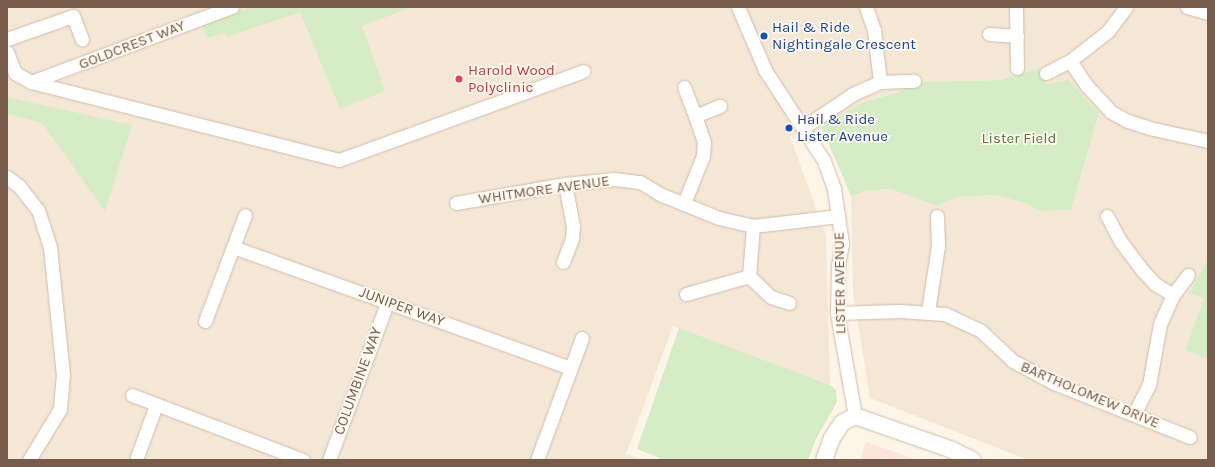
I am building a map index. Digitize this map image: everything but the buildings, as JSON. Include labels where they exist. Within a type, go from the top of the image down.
[{"type":"street","name":"GOLDCREST WAY","points":[[31,82],[232,7]]},
{"type":"street","name":"LISTER AVENUE","points":[[738,7],[765,70],[804,127],[830,175],[842,243],[838,266],[838,313],[855,416]]},
{"type":"street","points":[[866,7],[874,30],[880,82]]},
{"type":"street","points":[[1016,7],[1017,68]]},
{"type":"street","points":[[1046,73],[1070,61],[1108,31],[1126,7]]},
{"type":"street","points":[[1187,7],[1208,13]]},
{"type":"street","points":[[7,39],[71,11],[82,39]]},
{"type":"street","points":[[989,34],[1017,36]]},
{"type":"street","points":[[7,52],[15,73],[31,82],[339,160],[582,71]]},
{"type":"street","points":[[1070,61],[1087,86],[1111,112],[1128,122],[1208,141]]},
{"type":"street","points":[[804,127],[852,94],[880,82],[914,81]]},
{"type":"street","points":[[684,87],[704,142],[703,156],[684,203]]},
{"type":"street","points":[[695,116],[720,106]]},
{"type":"street","points":[[7,177],[19,186],[38,210],[50,247],[63,374],[60,409],[29,460]]},
{"type":"street","name":"WHITMORE AVENUE","points":[[456,203],[565,184],[614,179],[640,182],[662,195],[719,218],[753,226],[838,216]]},
{"type":"street","name":"WHITMORE AVENUE","points":[[563,262],[572,239],[571,216],[565,184]]},
{"type":"street","points":[[205,321],[245,215]]},
{"type":"street","points":[[928,311],[938,246],[937,216]]},
{"type":"street","points":[[1106,216],[1121,242],[1143,271],[1155,284],[1174,295]]},
{"type":"street","points":[[753,226],[750,276],[772,297],[789,304]]},
{"type":"street","name":"JUNIPER WAY","points":[[233,247],[571,368]]},
{"type":"street","points":[[1134,414],[1148,385],[1160,324],[1174,295],[1188,275]]},
{"type":"street","points":[[686,294],[750,276]]},
{"type":"street","name":"COLUMBINE WAY","points":[[329,460],[387,303]]},
{"type":"street","name":"BARTHOLOMEW DRIVE","points":[[838,313],[928,311],[945,314],[965,322],[981,331],[1013,361],[1054,383],[1190,437]]},
{"type":"street","points":[[537,460],[582,338]]},
{"type":"street","points":[[132,395],[303,460]]},
{"type":"street","points":[[137,457],[156,405]]},
{"type":"street","points":[[824,460],[832,438],[842,423],[855,416],[950,449],[973,460]]},
{"type":"shaded area","points":[[7,7],[1208,7],[1208,259],[1189,293],[1204,298],[1185,350],[1208,359],[1208,460],[1028,460],[870,398],[853,292],[851,196],[866,191],[890,189],[938,206],[958,197],[995,195],[1027,204],[1039,211],[1071,210],[1099,113],[1046,84],[1039,68],[1000,80],[917,82],[899,92],[861,103],[821,126],[790,137],[826,236],[830,385],[673,326],[626,454],[643,460],[7,460]]},
{"type":"shaded area","points":[[866,442],[918,460],[860,460]]},
{"type":"green space","points":[[252,7],[412,7],[362,26],[385,91],[340,109],[300,12],[227,37],[225,33],[207,38],[202,26]]},
{"type":"green space","name":"Lister Field","points":[[1039,68],[1046,84],[1068,80],[1099,113],[1071,210],[1039,211],[1027,204],[995,195],[958,197],[938,206],[890,189],[866,191],[851,196],[821,126],[861,103],[899,92],[917,82],[1000,80]]},
{"type":"green space","points":[[7,97],[132,125],[105,211],[42,123],[7,114]]},
{"type":"green space","points":[[1208,259],[1208,359],[1185,350],[1204,298],[1189,293]]},
{"type":"green space","points":[[679,328],[830,385],[836,390],[837,402],[815,441],[808,460],[660,460],[660,458],[637,449]]},
{"type":"place","name":"Hail & Ride Nightingale Crescent","points":[[764,36]]},
{"type":"place","name":"Harold Wood Polyclinic","points":[[459,79]]},
{"type":"place","name":"Hail & Ride Lister Avenue","points":[[789,128]]}]
